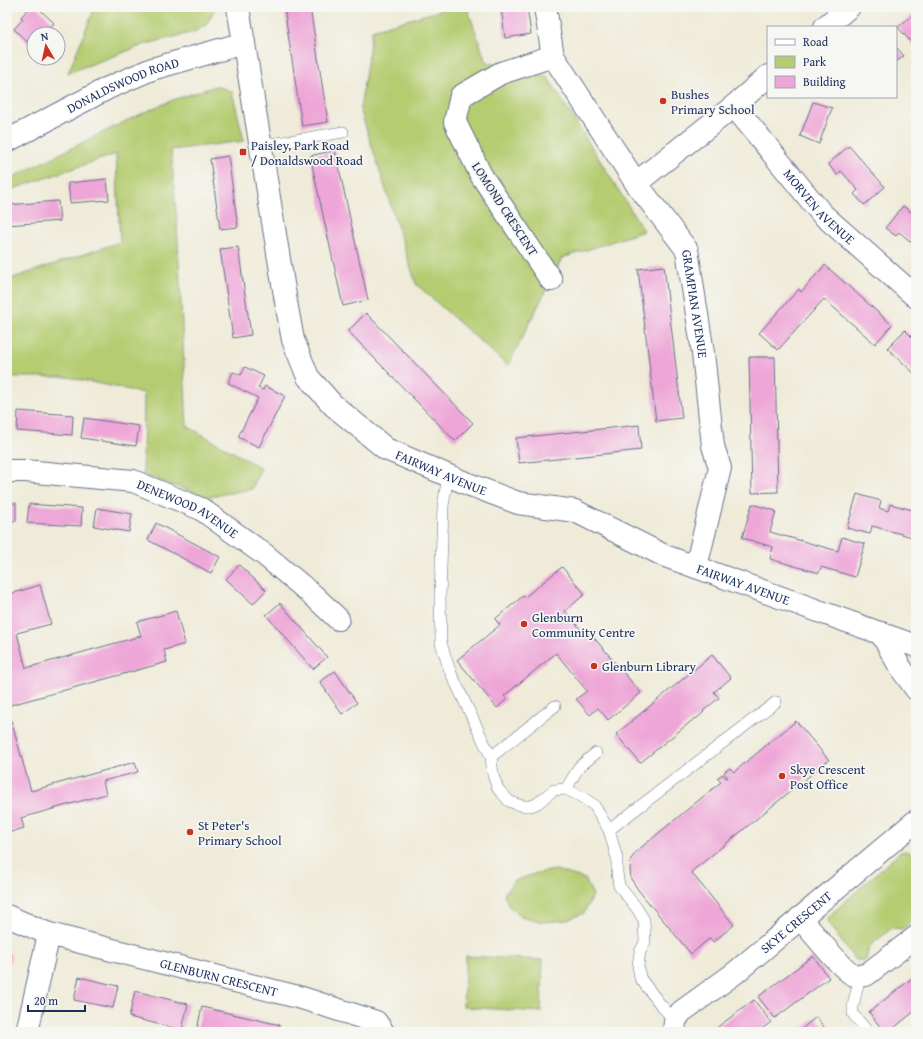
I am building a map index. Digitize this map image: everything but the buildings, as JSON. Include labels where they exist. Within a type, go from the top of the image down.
[{"type":"street","name":"FAIRWAY AVENUE","points":[[238,7],[293,340],[308,376],[333,406],[386,450],[448,476],[518,503],[575,512],[665,556],[916,646]]},
{"type":"street","name":"GRAMPIAN AVENUE","points":[[545,7],[553,56],[636,182],[687,250],[704,354],[712,446],[720,468],[696,567]]},
{"type":"street","points":[[826,26],[849,7]]},
{"type":"street","name":"DONALDSWOOD ROAD","points":[[7,141],[108,88],[152,69],[244,44]]},
{"type":"street","name":"LOMOND CRESCENT","points":[[551,280],[481,175],[455,122],[461,96],[501,73],[553,56]]},
{"type":"street","points":[[636,182],[734,106],[767,77]]},
{"type":"street","name":"MORVEN AVENUE","points":[[734,106],[822,214],[916,298]]},
{"type":"street","name":"DENEWOOD AVENUE","points":[[7,471],[25,471],[133,481],[201,509],[264,555],[315,597],[338,619]]},
{"type":"street","points":[[881,633],[900,667],[916,689]]},
{"type":"street","name":"SKYE CRESCENT","points":[[674,1026],[681,1012],[735,973],[800,918],[913,829]]},
{"type":"street","name":"GLENBURN CRESCENT","points":[[7,916],[49,934],[302,998],[376,1022],[383,1032]]},
{"type":"street","points":[[800,918],[843,967],[853,975],[866,975],[916,937]]},
{"type":"street","points":[[27,1032],[49,934]]},
{"type":"lane","points":[[260,146],[343,132]]},
{"type":"lane","points":[[448,476],[443,506],[440,597],[441,643],[450,671],[491,757],[493,776],[498,789],[509,801],[516,804],[531,806],[538,803],[554,790],[566,789],[594,805],[609,830],[617,858],[617,873],[620,886],[644,920],[645,942],[640,952],[638,965],[640,978],[660,1004],[674,1026]]},
{"type":"lane","points":[[609,830],[776,702]]},
{"type":"lane","points":[[491,757],[555,706]]},
{"type":"lane","points":[[566,789],[579,767],[596,753]]},
{"type":"lane","points":[[860,976],[853,1006],[853,1014],[868,1032]]},
{"type":"green space","points":[[95,7],[216,7],[206,25],[194,32],[146,44],[68,73]]},
{"type":"green space","points":[[452,7],[467,7],[486,62],[547,76],[644,231],[562,258],[508,366],[416,284],[360,109],[372,30]]},
{"type":"green space","points":[[216,86],[232,91],[244,141],[171,150],[177,222],[187,426],[261,468],[252,489],[208,497],[143,475],[144,393],[67,377],[7,377],[7,280],[120,242],[116,154],[7,191],[7,180],[134,117],[173,100]]},
{"type":"green space","points":[[907,851],[913,854],[916,858],[916,918],[903,929],[892,928],[869,947],[866,960],[855,960],[828,923],[828,917],[900,852]]},
{"type":"green space","points":[[556,870],[585,879],[593,895],[584,913],[567,920],[543,922],[521,916],[509,906],[504,894],[514,881],[537,873]]},
{"type":"green space","points":[[466,956],[543,960],[541,1012],[463,1007]]},
{"type":"place","name":"Bushes Primary School","points":[[663,101]]},
{"type":"place","name":"Paisley, Park Road / Donaldswood Road","points":[[243,152]]},
{"type":"place","name":"Glenburn Community Centre","points":[[524,624]]},
{"type":"place","name":"Glenburn Library","points":[[594,666]]},
{"type":"place","name":"Skye Crescent Post Office","points":[[782,776]]},
{"type":"place","name":"St Peter's Primary School","points":[[190,832]]}]
